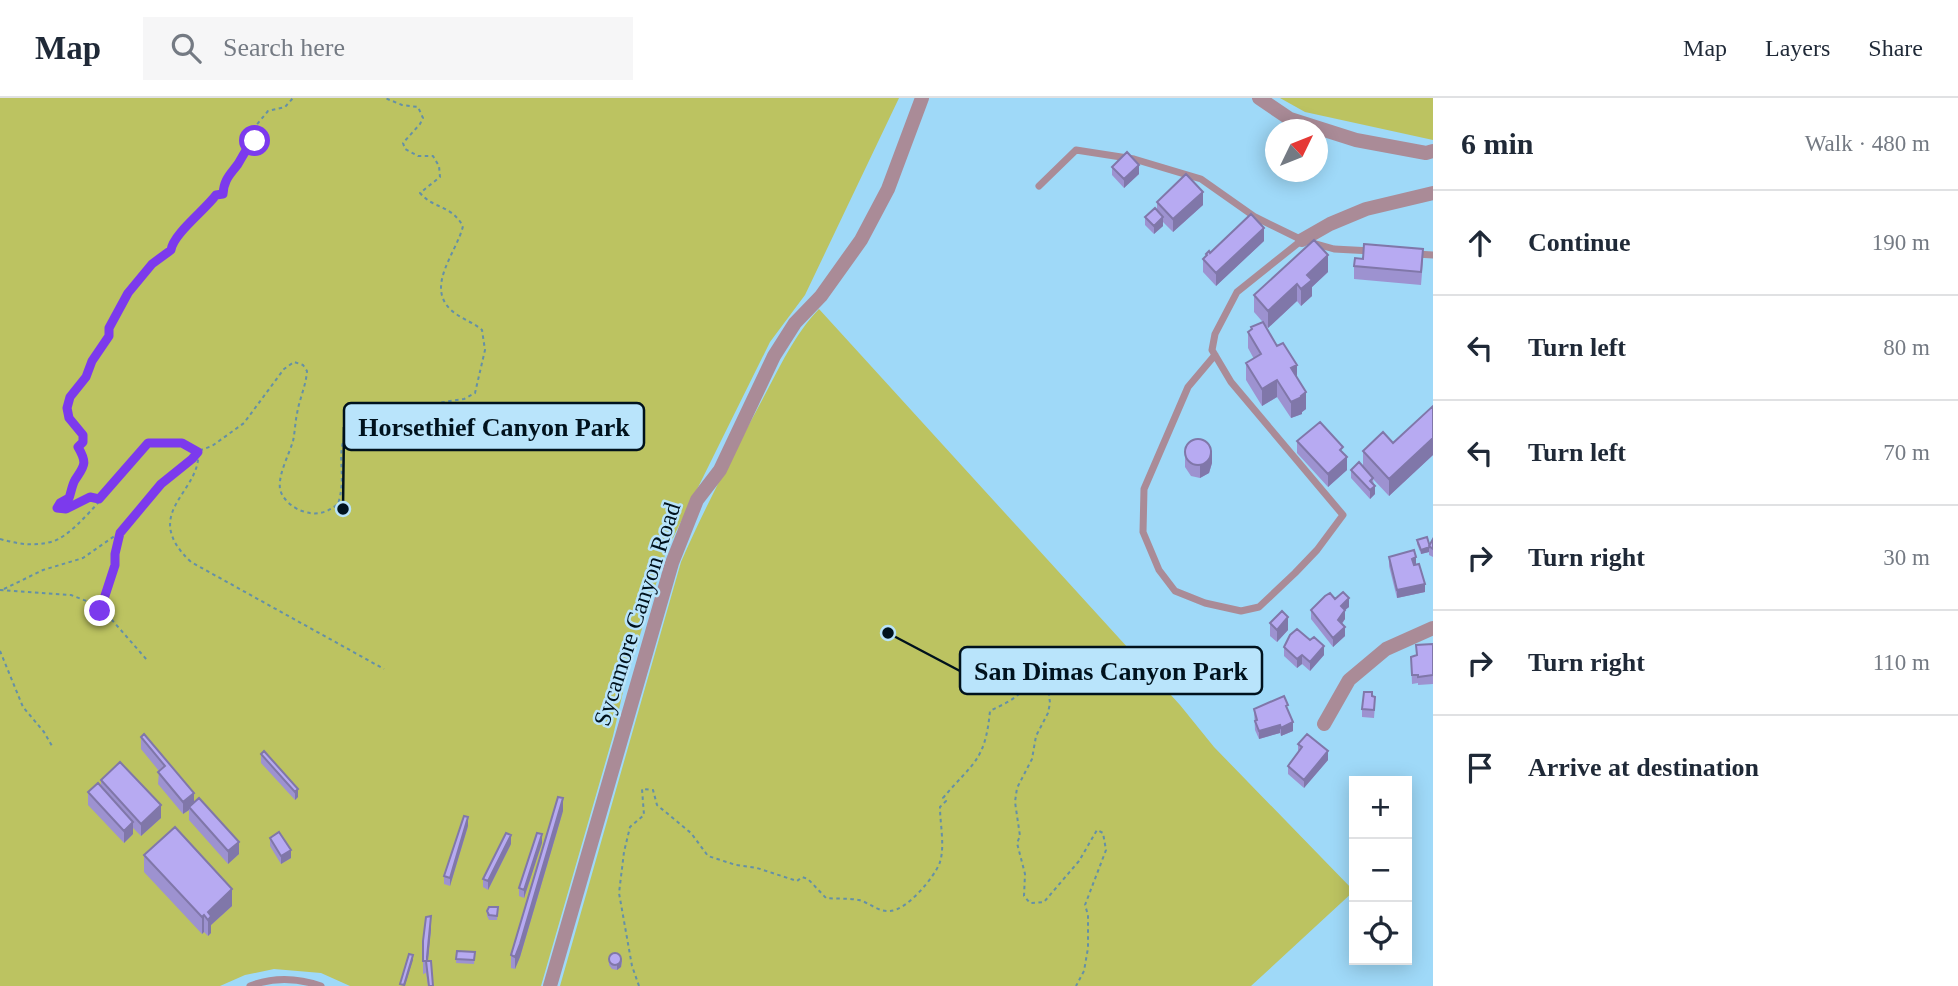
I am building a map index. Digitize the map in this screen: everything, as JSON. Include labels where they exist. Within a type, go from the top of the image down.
[{"type":"street","name":"Sycamore Canyon Road","points":[[551,986],[672,563],[697,500],[720,470],[774,356],[795,323],[821,296],[861,240],[888,189],[922,98]]},
{"type":"street","points":[[1259,98],[1290,119],[1356,140],[1426,153],[1433,151]]},
{"type":"street","points":[[1302,240],[1330,224],[1367,209],[1433,193]]},
{"type":"street","points":[[1324,724],[1349,680],[1386,649],[1433,628]]},
{"type":"lane","points":[[1039,186],[1076,150],[1134,159],[1200,180],[1255,217],[1302,240],[1334,249],[1384,252]]},
{"type":"lane","points":[[1215,355],[1188,387],[1144,489],[1143,532],[1159,570],[1175,591],[1205,603],[1241,611],[1259,607],[1295,573],[1343,515],[1231,382],[1215,355],[1212,350],[1214,334],[1237,292],[1302,240]]},
{"type":"lane","points":[[1408,254],[1433,255]]},
{"type":"lane","points":[[250,986],[278,979],[306,981],[321,986]]},
{"type":"path","points":[[99,499],[90,497],[66,509],[57,508],[69,498],[84,464],[78,447],[83,442],[83,435],[69,418],[67,408],[70,397],[86,377],[92,361],[109,336],[109,328],[128,293],[152,264],[171,250],[172,241],[205,210],[216,195],[223,194],[226,176],[238,163],[245,149],[255,141],[252,135],[254,128],[268,111],[285,107],[293,98]]},
{"type":"path","points":[[2,590],[43,570],[83,558],[120,533],[161,484],[198,452],[212,446],[244,423],[284,369],[294,362],[303,365],[307,371],[280,489],[283,498],[302,511],[315,514],[328,512],[338,505],[343,477],[340,447],[345,432],[355,420],[369,416],[401,414],[417,406],[464,398],[475,393],[485,351],[482,330],[449,309],[442,296],[440,282],[463,226],[455,214],[428,201],[420,192],[440,177],[439,166],[433,156],[418,156],[405,149],[403,143],[423,118],[418,107],[402,105],[385,98]]},
{"type":"path","points":[[0,539],[30,545],[57,540],[72,529],[148,443],[182,443],[198,452]]},
{"type":"path","points":[[198,452],[199,462],[173,508],[173,539],[182,554],[191,562],[384,669]]},
{"type":"path","points":[[100,611],[115,565],[120,533]]},
{"type":"path","points":[[2,590],[71,595],[89,602],[112,620],[148,660]]},
{"type":"path","points":[[0,652],[23,707],[52,746]]},
{"type":"path","points":[[639,986],[632,966],[619,893],[630,827],[644,815],[642,789],[653,790],[657,805],[691,833],[708,856],[797,881],[802,877],[808,879],[826,898],[860,900],[880,910],[892,912],[914,897],[933,874],[941,855],[940,807],[946,801],[943,798],[979,758],[987,738],[990,711],[1014,699],[1027,685],[1028,678],[1048,687],[1050,703],[1044,724],[1036,736],[1032,759],[1017,789],[1015,802],[1020,836],[1017,843],[1025,874],[1024,896],[1030,903],[1044,902],[1079,860],[1097,830],[1103,833],[1106,850],[1085,905],[1088,915],[1088,948],[1084,971],[1076,986]]},
{"type":"green space","points":[[0,98],[899,98],[805,295],[770,342],[666,552],[625,683],[613,736],[541,986],[350,986],[321,973],[274,969],[245,975],[220,986],[0,986]]},
{"type":"green space","points":[[1280,98],[1433,98],[1433,140],[1305,112]]},
{"type":"green space","points":[[819,309],[1180,705],[1214,747],[1349,886],[1349,896],[1251,986],[560,986],[681,562],[719,482],[780,367]]},
{"type":"building","points":[[1127,152],[1139,165],[1124,179],[1112,167]]},
{"type":"building","points":[[1186,174],[1203,192],[1173,219],[1157,202]]},
{"type":"building","points":[[1155,208],[1163,217],[1154,226],[1145,217]]},
{"type":"building","points":[[1251,214],[1264,228],[1216,273],[1203,259]]},
{"type":"building","points":[[1314,240],[1328,255],[1307,275],[1312,280],[1301,289],[1297,284],[1268,311],[1254,295]]},
{"type":"building","points":[[1364,244],[1423,249],[1421,272],[1354,266],[1355,258],[1363,259]]},
{"type":"building","points":[[1263,322],[1277,346],[1283,343],[1297,365],[1291,368],[1306,392],[1291,402],[1277,380],[1262,389],[1246,363],[1261,354],[1248,332],[1251,327]]},
{"type":"building","points":[[1433,406],[1433,438],[1389,479],[1363,451],[1383,432],[1393,443]]},
{"type":"building","points":[[1320,422],[1343,447],[1340,450],[1347,457],[1328,474],[1297,441]]},
{"type":"building","points":[[1198,439],[1207,443],[1211,452],[1207,461],[1198,465],[1189,461],[1185,452],[1189,443]]},
{"type":"building","points":[[1359,462],[1373,478],[1370,481],[1375,486],[1370,490],[1351,470]]},
{"type":"building","points":[[1427,537],[1430,547],[1421,550],[1417,540]]},
{"type":"building","points":[[1414,550],[1416,557],[1412,559],[1414,565],[1419,564],[1425,584],[1397,590],[1389,557]]},
{"type":"building","points":[[1343,592],[1349,598],[1341,606],[1345,610],[1338,620],[1345,627],[1333,638],[1311,610],[1330,593],[1335,599]]},
{"type":"building","points":[[1282,611],[1288,617],[1277,630],[1270,623]]},
{"type":"building","points":[[1297,629],[1310,640],[1314,637],[1324,646],[1310,662],[1302,655],[1297,659],[1284,647],[1290,635]]},
{"type":"building","points":[[1433,644],[1433,675],[1412,675],[1411,657],[1417,655],[1416,645]]},
{"type":"building","points":[[1364,692],[1372,692],[1375,697],[1374,710],[1362,709]]},
{"type":"building","points":[[1284,696],[1293,722],[1281,728],[1280,725],[1259,731],[1254,709]]},
{"type":"building","points":[[144,734],[194,793],[183,802],[158,772],[165,766],[141,737]]},
{"type":"building","points":[[1307,734],[1328,751],[1304,780],[1288,766],[1302,747],[1298,744]]},
{"type":"building","points":[[264,751],[298,789],[295,792],[261,754]]},
{"type":"building","points":[[120,762],[161,805],[141,824],[101,780]]},
{"type":"building","points":[[98,783],[133,822],[124,831],[88,792]]},
{"type":"building","points":[[558,797],[563,798],[515,957],[511,955]]},
{"type":"building","points":[[199,798],[239,842],[228,851],[189,807]]},
{"type":"building","points":[[464,816],[468,817],[450,878],[444,876]]},
{"type":"building","points":[[175,827],[232,889],[208,912],[211,916],[208,920],[204,915],[202,917],[144,855]]},
{"type":"building","points":[[279,832],[291,850],[281,856],[270,838]]},
{"type":"building","points":[[506,833],[511,835],[488,881],[483,879]]},
{"type":"building","points":[[537,833],[542,834],[524,890],[519,888]]},
{"type":"building","points":[[489,907],[498,907],[497,916],[489,915]]},
{"type":"building","points":[[431,916],[427,961],[431,961],[433,986],[429,986],[426,961],[423,961],[423,941],[426,917]]},
{"type":"building","points":[[457,951],[475,952],[474,960],[456,959]]},
{"type":"building","points":[[615,953],[621,959],[615,965],[609,959]]},
{"type":"building","points":[[409,954],[413,955],[404,985],[400,984]]},
{"type":"place","name":"Horsethief Canyon Park","points":[[343,509]]},
{"type":"place","name":"San Dimas Canyon Park","points":[[888,633]]},
{"type":"route","points":[[100,611],[115,565],[120,533],[161,484],[198,452],[182,443],[148,443],[99,499],[90,497],[66,509],[57,508],[69,498],[84,464],[78,447],[83,442],[83,435],[69,418],[67,408],[70,397],[86,377],[92,361],[109,336],[109,328],[128,293],[152,264],[171,250],[172,241],[205,210],[216,195],[223,194],[226,176],[238,163],[245,149],[255,141]]}]
